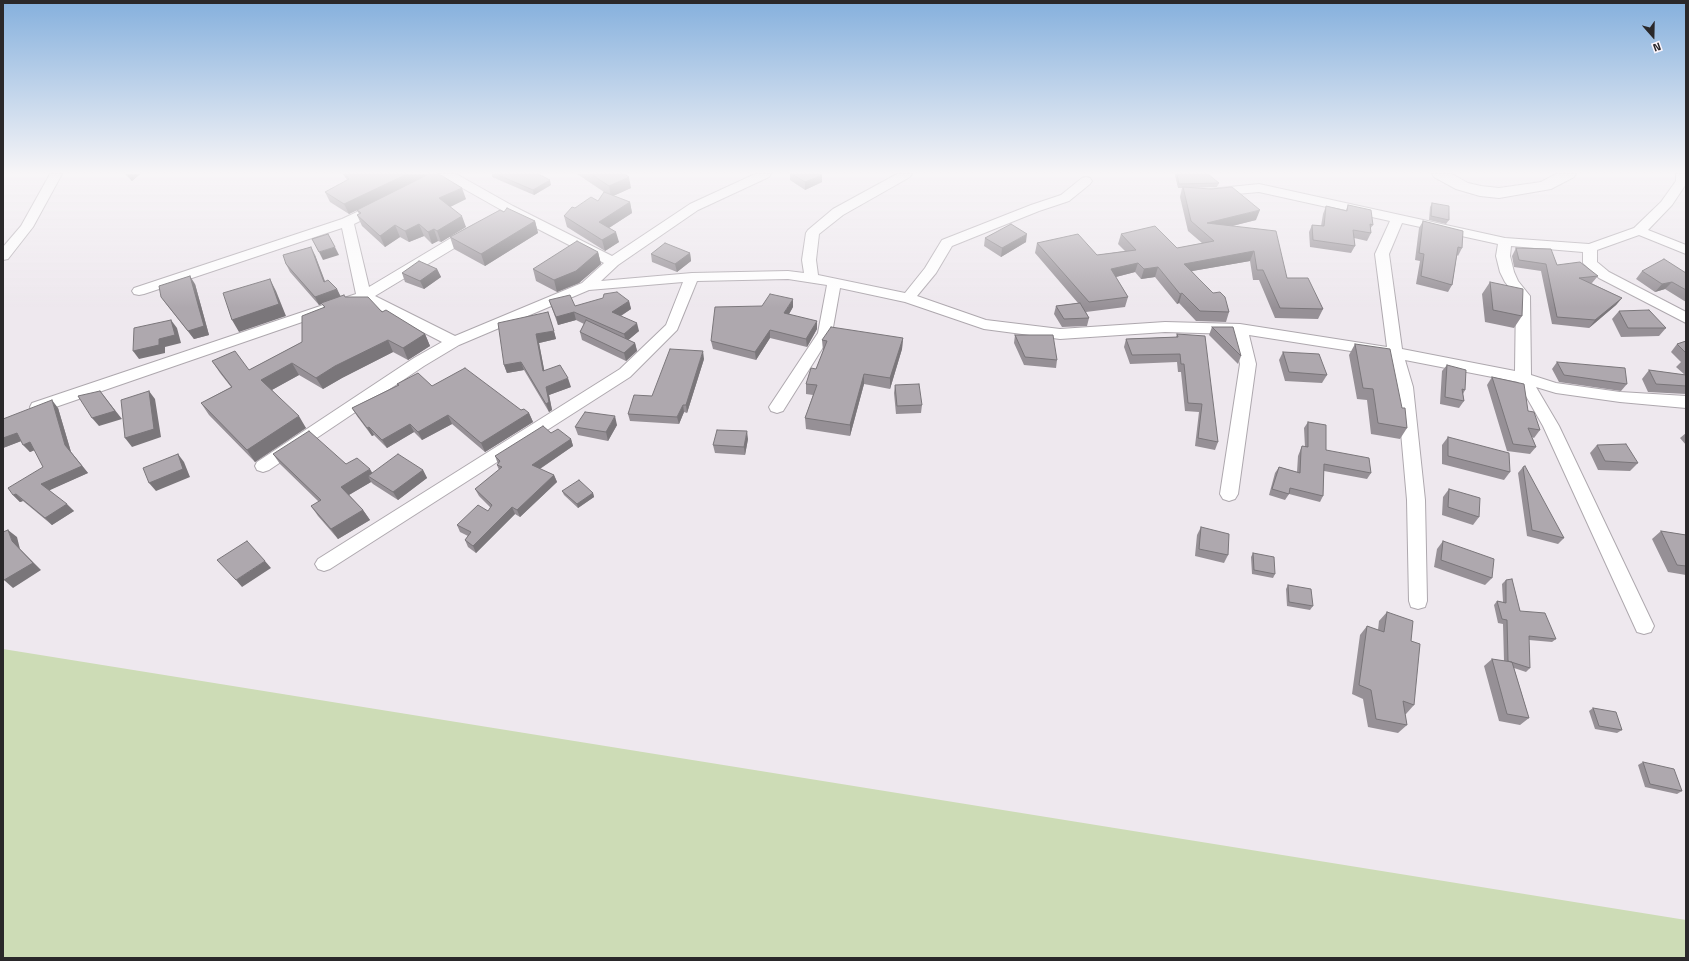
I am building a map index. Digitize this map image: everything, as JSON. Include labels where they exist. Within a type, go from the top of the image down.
[{"type":"street","points":[[3,256],[31,219]]},
{"type":"street","points":[[138,290],[354,219]]},
{"type":"street","points":[[528,219],[613,262]]},
{"type":"street","points":[[587,286],[613,262],[677,219]]},
{"type":"street","points":[[812,278],[809,260],[813,234],[830,219]]},
{"type":"street","points":[[908,298],[931,270],[947,243],[1009,219]]},
{"type":"street","points":[[1398,219],[1382,254],[1394,353],[1405,387],[1414,473],[1418,600]]},
{"type":"street","points":[[1402,219],[1505,242],[1590,248],[1638,231],[1651,219]]},
{"type":"street","points":[[348,222],[364,296]]},
{"type":"street","points":[[38,407],[364,296],[483,225]]},
{"type":"street","points":[[1638,231],[1686,250]]},
{"type":"street","points":[[1505,242],[1504,256],[1508,272],[1512,282],[1522,296],[1523,378],[1552,426],[1644,626]]},
{"type":"street","points":[[1590,248],[1590,263],[1604,275],[1686,318]]},
{"type":"street","points":[[263,466],[419,362],[454,342],[587,286],[692,277],[788,275],[812,278],[908,298],[984,324],[1060,334],[1165,327],[1240,329],[1394,353],[1523,378],[1556,388],[1620,397],[1686,402]]},
{"type":"street","points":[[324,564],[625,373],[672,327],[692,277]]},
{"type":"street","points":[[777,407],[825,333],[834,283]]},
{"type":"street","points":[[364,296],[454,342]]},
{"type":"street","points":[[1229,494],[1248,364],[1240,329]]},
{"type":"green space","points":[[3,649],[1686,920],[1686,958],[3,958]]},
{"type":"building","points":[[361,219],[457,219],[437,231],[434,229],[428,232],[419,224],[405,231],[395,225],[380,236]]},
{"type":"building","points":[[484,219],[530,219],[535,221],[481,254],[450,237]]},
{"type":"building","points":[[569,219],[604,219],[599,222],[616,232],[602,240]]},
{"type":"building","points":[[1190,219],[1224,219],[1207,223],[1276,231],[1287,278],[1308,278],[1323,309],[1280,308],[1263,270],[1257,270],[1254,251],[1184,264],[1213,293],[1220,292],[1225,297],[1229,312],[1200,311],[1182,293],[1180,294],[1158,267],[1144,269],[1138,263],[1111,269],[1128,297],[1089,302],[1037,243],[1078,234],[1097,255],[1136,250],[1121,234],[1155,226],[1177,248],[1214,241],[1191,221]]},
{"type":"building","points":[[1325,219],[1372,219],[1373,225],[1370,224],[1371,233],[1353,230],[1355,246],[1313,240],[1312,225],[1324,226]]},
{"type":"building","points":[[1423,221],[1463,231],[1462,248],[1458,247],[1452,285],[1421,276],[1424,254],[1419,253]]},
{"type":"building","points":[[1011,224],[1027,234],[1002,248],[985,238]]},
{"type":"building","points":[[328,234],[335,247],[319,252],[312,239]]},
{"type":"building","points":[[577,241],[598,252],[576,271],[554,280],[533,269]]},
{"type":"building","points":[[665,243],[690,253],[675,264],[651,254]]},
{"type":"building","points":[[311,247],[324,282],[328,280],[337,289],[315,297],[286,264],[283,255]]},
{"type":"building","points":[[1516,248],[1551,249],[1557,265],[1580,262],[1598,276],[1579,278],[1622,298],[1595,320],[1557,317],[1546,264],[1519,260]]},
{"type":"building","points":[[1664,259],[1686,273],[1686,290],[1672,282],[1662,284],[1642,271]]},
{"type":"building","points":[[419,261],[437,269],[420,281],[402,273]]},
{"type":"building","points":[[190,276],[204,326],[188,331],[161,297],[159,286]]},
{"type":"building","points":[[270,279],[279,304],[232,320],[223,293]]},
{"type":"building","points":[[1490,282],[1523,289],[1522,316],[1493,310]]},
{"type":"building","points":[[617,292],[629,301],[612,312],[637,323],[624,334],[574,312],[556,317],[549,300],[570,295],[575,306],[603,298],[604,294]]},
{"type":"building","points":[[770,294],[793,299],[784,313],[817,321],[806,339],[770,330],[755,352],[711,341],[715,307],[762,306]]},
{"type":"building","points":[[344,295],[345,297],[368,297],[382,312],[386,310],[425,334],[403,348],[388,340],[335,366],[316,378],[292,363],[261,380],[299,416],[247,450],[201,403],[232,387],[212,361],[235,351],[249,370],[302,342],[302,316],[325,307],[321,303]]},
{"type":"building","points":[[1080,303],[1089,318],[1064,319],[1056,306]]},
{"type":"building","points":[[1649,310],[1666,328],[1628,328],[1619,311]]},
{"type":"building","points":[[548,312],[554,331],[536,334],[543,371],[560,365],[568,378],[546,387],[549,402],[546,404],[521,362],[504,365],[498,323]]},
{"type":"building","points":[[171,320],[175,335],[159,339],[159,345],[133,351],[134,328]]},
{"type":"building","points":[[586,320],[635,343],[624,353],[580,332]]},
{"type":"building","points":[[831,327],[903,338],[890,378],[864,374],[850,425],[805,418],[817,385],[806,384],[811,368],[816,369],[827,341],[822,340]]},
{"type":"building","points":[[1212,327],[1233,327],[1241,356]]},
{"type":"building","points":[[1177,334],[1205,336],[1218,442],[1198,438],[1202,404],[1188,403],[1184,364],[1181,364],[1180,354],[1132,355],[1126,339],[1178,337]]},
{"type":"building","points":[[1015,335],[1053,335],[1057,360],[1025,357]]},
{"type":"building","points":[[1686,341],[1686,353],[1677,344]]},
{"type":"building","points":[[1355,344],[1390,349],[1402,408],[1405,408],[1407,428],[1378,423],[1373,389],[1363,388]]},
{"type":"building","points":[[670,349],[703,351],[686,405],[683,405],[677,417],[628,414],[634,395],[652,396]]},
{"type":"building","points":[[1283,352],[1319,354],[1327,375],[1289,372]]},
{"type":"building","points":[[1557,362],[1625,368],[1627,384],[1564,375]]},
{"type":"building","points":[[1447,365],[1466,370],[1465,390],[1462,389],[1464,401],[1445,397]]},
{"type":"building","points":[[465,368],[521,410],[524,409],[529,413],[481,443],[448,415],[418,432],[410,424],[382,440],[369,427],[367,428],[352,408],[399,385],[397,384],[418,373],[432,386]]},
{"type":"building","points":[[1649,370],[1686,375],[1686,386],[1656,384]]},
{"type":"building","points":[[1492,377],[1524,384],[1528,411],[1534,412],[1540,430],[1528,428],[1536,447],[1513,444]]},
{"type":"building","points":[[919,384],[922,405],[897,406],[895,385]]},
{"type":"building","points":[[100,391],[115,411],[92,418],[78,396]]},
{"type":"building","points":[[149,391],[154,429],[125,438],[121,400]]},
{"type":"building","points":[[52,400],[65,445],[82,466],[41,484],[67,504],[45,518],[16,494],[13,495],[8,488],[43,467],[30,442],[23,445],[17,433],[3,438],[3,419]]},
{"type":"building","points":[[585,412],[615,416],[606,432],[575,427]]},
{"type":"building","points":[[1308,422],[1326,425],[1326,450],[1369,458],[1371,473],[1324,464],[1323,496],[1290,488],[1289,494],[1272,489],[1279,467],[1300,473],[1302,446],[1308,447]]},
{"type":"building","points":[[543,426],[551,433],[558,429],[571,439],[532,465],[554,475],[517,510],[512,507],[473,546],[465,540],[471,532],[457,525],[478,505],[488,511],[492,505],[475,489],[502,467],[497,465],[500,461],[495,456]]},
{"type":"building","points":[[717,430],[747,431],[744,447],[713,445]]},
{"type":"building","points":[[309,431],[346,464],[357,458],[370,469],[341,487],[363,510],[331,529],[311,506],[321,500],[273,454]]},
{"type":"building","points":[[1448,437],[1509,453],[1510,472],[1448,456]]},
{"type":"building","points":[[1626,444],[1638,463],[1605,461],[1597,445]]},
{"type":"building","points":[[178,454],[183,469],[149,483],[143,468]]},
{"type":"building","points":[[398,454],[423,470],[393,492],[368,476]]},
{"type":"building","points":[[1525,466],[1564,538],[1532,530],[1523,467]]},
{"type":"building","points":[[579,480],[593,493],[577,504],[562,491]]},
{"type":"building","points":[[1449,489],[1480,498],[1479,517],[1448,507]]},
{"type":"building","points":[[1201,527],[1229,534],[1228,555],[1199,549]]},
{"type":"building","points":[[8,530],[12,541],[33,563],[4,580],[3,532]]},
{"type":"building","points":[[1661,531],[1686,535],[1686,566],[1677,565]]},
{"type":"building","points":[[247,541],[265,561],[236,580],[217,560]]},
{"type":"building","points":[[1443,541],[1494,559],[1492,578],[1441,560]]},
{"type":"building","points":[[1253,553],[1274,557],[1275,574],[1254,570]]},
{"type":"building","points":[[1512,579],[1520,611],[1545,613],[1556,639],[1529,636],[1530,668],[1508,661],[1507,620],[1502,619],[1497,601],[1506,603],[1506,580]]},
{"type":"building","points":[[1288,585],[1311,589],[1313,606],[1289,602]]},
{"type":"building","points":[[1387,612],[1413,621],[1411,641],[1420,644],[1414,705],[1403,701],[1407,725],[1376,719],[1371,690],[1359,685],[1367,626],[1384,632]]},
{"type":"building","points":[[1492,659],[1512,662],[1529,718],[1507,714]]},
{"type":"building","points":[[1593,708],[1616,712],[1622,730],[1599,726]]},
{"type":"building","points":[[1643,762],[1674,769],[1682,791],[1650,784]]}]
